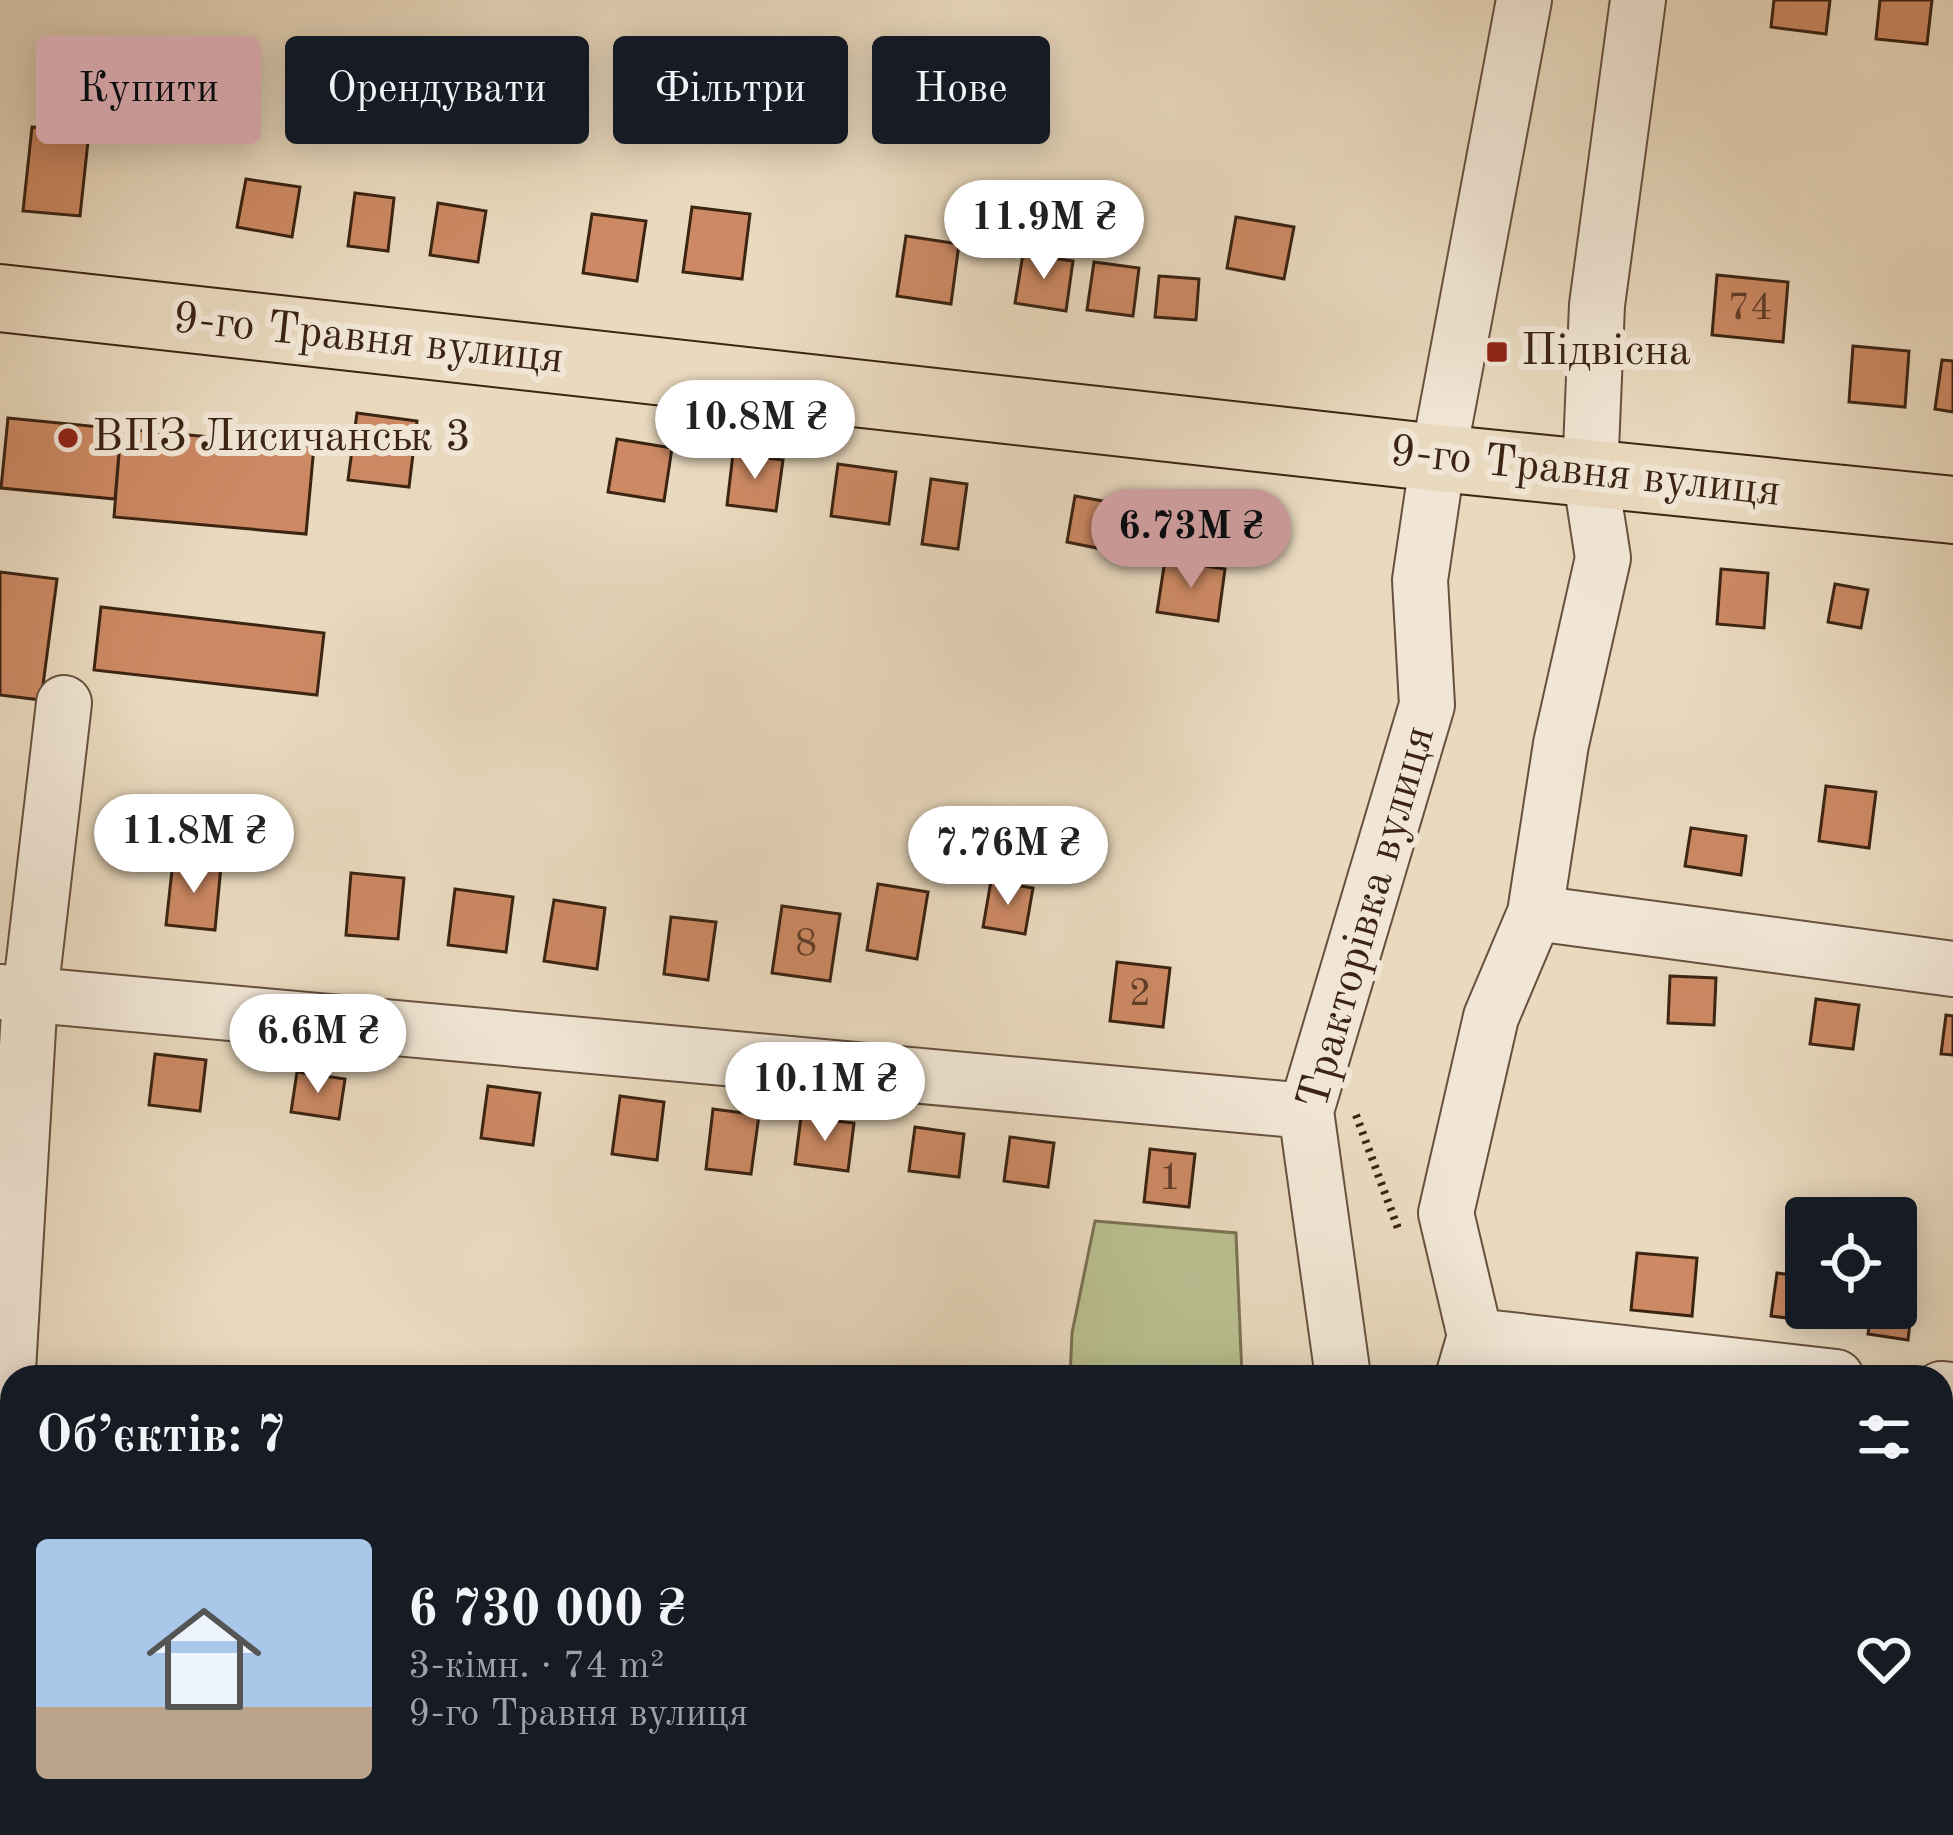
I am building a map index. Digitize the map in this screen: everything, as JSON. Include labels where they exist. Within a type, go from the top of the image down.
[{"type":"main road","name":"9-го Травня вулиця","points":[[0,298],[1438,458],[1953,510]]},
{"type":"street","name":"Тракторівка вулиця","points":[[1341,1365],[1306,1112],[1427,706],[1420,580],[1438,458],[1525,0]]},
{"type":"street","points":[[1626,1365],[1469,1356],[1446,1214],[1490,1017],[1535,913],[1562,744],[1603,558],[1590,474],[1597,305],[1639,0]]},
{"type":"street","points":[[8,1365],[15,993],[64,703]]},
{"type":"street","points":[[1535,913],[1953,969]]},
{"type":"street","points":[[15,993],[1306,1112]]},
{"type":"path","points":[[1306,1112],[1354,1108],[1402,1238]]},
{"type":"green space","points":[[1095,1221],[1236,1233],[1242,1365],[1071,1365],[1072,1333]]},
{"type":"building","points":[[1774,0],[1830,0],[1826,34],[1771,27]]},
{"type":"building","points":[[1880,0],[1932,0],[1927,44],[1876,39]]},
{"type":"building","points":[[32,127],[36,127],[36,144],[88,144],[80,216],[23,211]]},
{"type":"building","points":[[246,179],[300,187],[292,237],[237,227]]},
{"type":"building","points":[[355,193],[394,198],[388,251],[348,246]]},
{"type":"building","points":[[438,203],[486,211],[478,262],[430,255]]},
{"type":"building","points":[[692,207],[750,214],[742,279],[683,272]]},
{"type":"building","points":[[592,214],[646,221],[637,281],[583,273]]},
{"type":"building","points":[[1236,217],[1294,227],[1284,279],[1227,268]]},
{"type":"building","points":[[906,236],[959,244],[951,304],[897,296]]},
{"type":"building","points":[[1023,254],[1073,261],[1066,311],[1015,303]]},
{"type":"building","points":[[1094,262],[1139,268],[1133,316],[1087,310]]},
{"type":"building","points":[[1717,275],[1788,282],[1783,342],[1712,335]]},
{"type":"building","points":[[1159,276],[1199,279],[1196,320],[1155,317]]},
{"type":"building","points":[[1853,346],[1909,351],[1905,407],[1849,402]]},
{"type":"building","points":[[1942,360],[1953,361],[1953,412],[1935,409]]},
{"type":"building","points":[[357,413],[417,421],[409,487],[348,480]]},
{"type":"building","points":[[8,418],[121,429],[115,499],[1,488]]},
{"type":"building","points":[[121,429],[314,446],[306,534],[114,517]]},
{"type":"building","points":[[617,439],[672,448],[664,501],[608,492]]},
{"type":"building","points":[[733,454],[783,460],[776,511],[727,505]]},
{"type":"building","points":[[838,464],[896,472],[889,524],[831,516]]},
{"type":"building","points":[[931,479],[967,484],[958,549],[922,544]]},
{"type":"building","points":[[1075,496],[1125,505],[1116,552],[1067,542]]},
{"type":"building","points":[[1165,560],[1225,569],[1218,621],[1157,612]]},
{"type":"building","points":[[1721,569],[1768,573],[1764,628],[1717,624]]},
{"type":"building","points":[[0,572],[57,579],[41,700],[0,695]]},
{"type":"building","points":[[1835,584],[1868,590],[1861,628],[1828,622]]},
{"type":"building","points":[[101,607],[324,633],[317,695],[94,670]]},
{"type":"building","points":[[1826,786],[1876,792],[1869,848],[1819,841]]},
{"type":"building","points":[[1691,828],[1746,836],[1741,875],[1685,866]]},
{"type":"building","points":[[173,861],[221,866],[215,930],[166,925]]},
{"type":"building","points":[[351,873],[404,878],[398,939],[346,935]]},
{"type":"building","points":[[991,881],[1033,888],[1025,934],[983,927]]},
{"type":"building","points":[[878,884],[928,892],[917,959],[867,950]]},
{"type":"building","points":[[455,889],[513,897],[506,952],[448,945]]},
{"type":"building","points":[[554,900],[605,908],[597,969],[544,961]]},
{"type":"building","points":[[782,906],[840,914],[830,981],[772,973]]},
{"type":"building","points":[[671,917],[716,922],[708,980],[664,974]]},
{"type":"building","points":[[1117,962],[1170,968],[1163,1027],[1110,1021]]},
{"type":"building","points":[[1670,976],[1716,978],[1714,1025],[1668,1023]]},
{"type":"building","points":[[1816,999],[1859,1005],[1853,1049],[1810,1044]]},
{"type":"building","points":[[1946,1015],[1953,1016],[1953,1055],[1941,1054]]},
{"type":"building","points":[[155,1054],[206,1060],[200,1111],[149,1105]]},
{"type":"building","points":[[297,1072],[345,1079],[339,1119],[291,1112]]},
{"type":"building","points":[[488,1086],[540,1093],[533,1145],[481,1138]]},
{"type":"building","points":[[620,1096],[664,1102],[657,1160],[612,1154]]},
{"type":"building","points":[[713,1109],[759,1115],[751,1174],[706,1169]]},
{"type":"building","points":[[801,1117],[854,1123],[848,1171],[795,1164]]},
{"type":"building","points":[[915,1127],[964,1134],[959,1177],[909,1171]]},
{"type":"building","points":[[1010,1137],[1054,1143],[1048,1187],[1004,1181]]},
{"type":"building","points":[[1150,1149],[1195,1154],[1189,1207],[1144,1202]]},
{"type":"building","points":[[1637,1253],[1697,1258],[1692,1316],[1631,1310]]},
{"type":"building","points":[[1777,1273],[1785,1274],[1785,1318],[1771,1316]]},
{"type":"building","points":[[1869,1329],[1909,1329],[1908,1340],[1868,1334]]},
{"type":"place","name":"Підвісна","points":[[1497,352]]},
{"type":"place","name":"ВПЗ Лисичанськ 3","points":[[68,438]]}]
